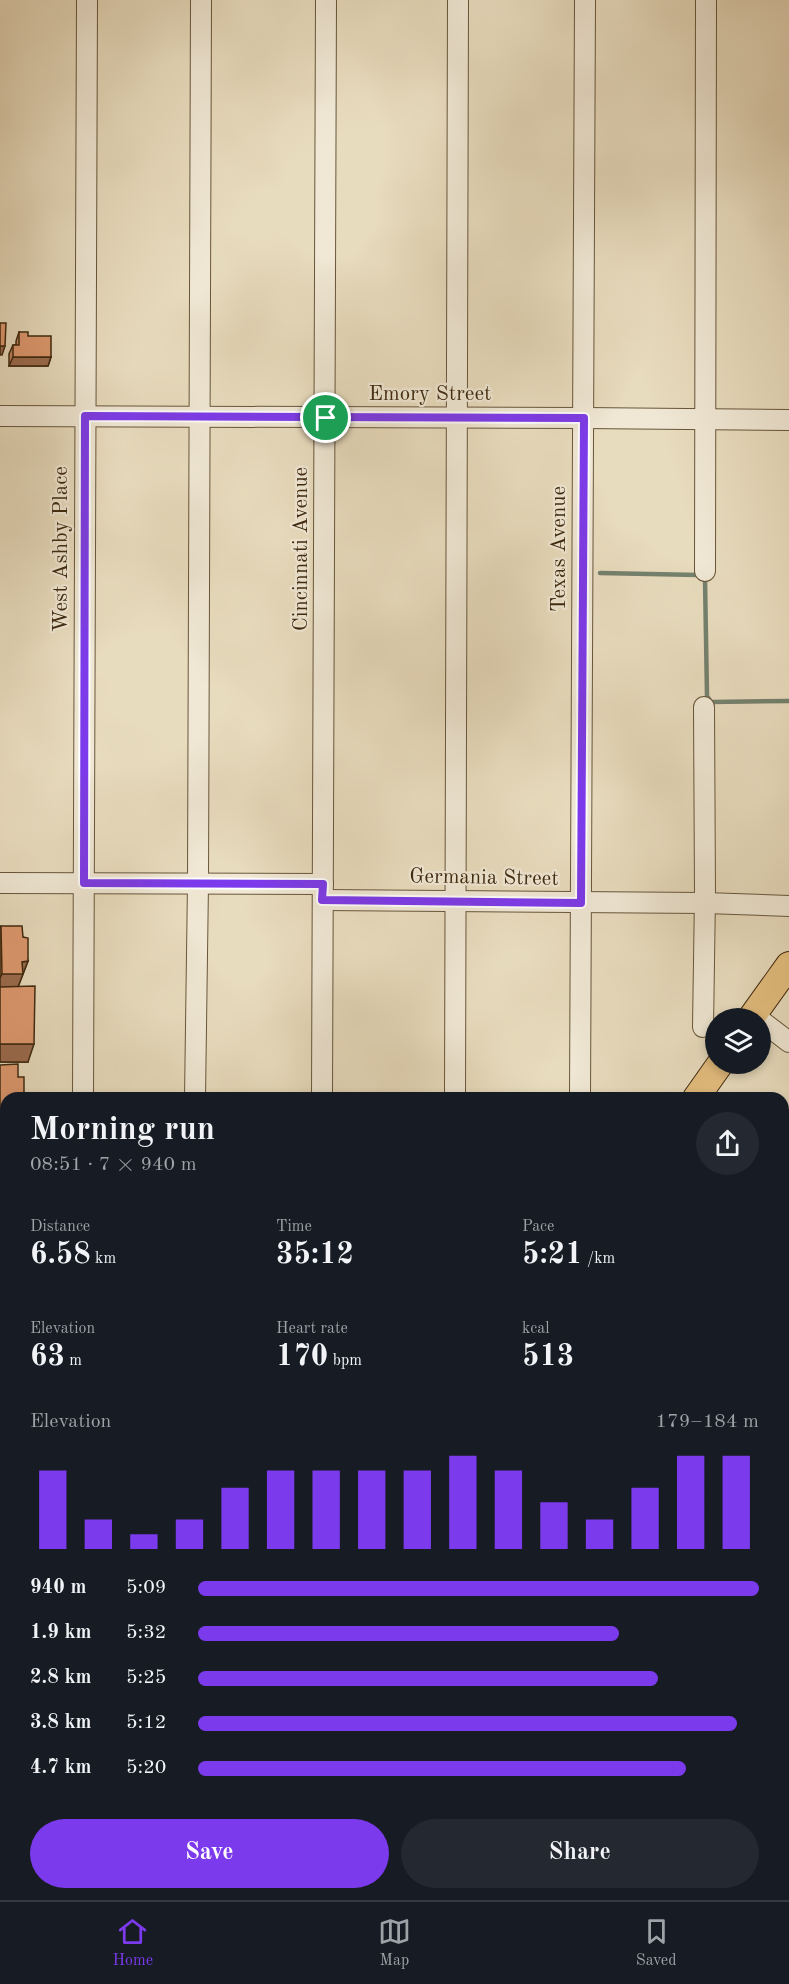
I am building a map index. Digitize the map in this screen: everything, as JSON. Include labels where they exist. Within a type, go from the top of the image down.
[{"type":"main road","points":[[762,1008],[789,965]]},
{"type":"main road","points":[[703,1092],[714,1074]]},
{"type":"street","name":"West Ashby Place","points":[[83,1092],[87,0]]},
{"type":"street","points":[[195,1092],[201,0]]},
{"type":"street","name":"Cincinnati Avenue","points":[[322,1092],[326,0]]},
{"type":"street","points":[[455,1092],[458,0]]},
{"type":"street","name":"Texas Avenue","points":[[580,1092],[585,0]]},
{"type":"street","points":[[705,571],[706,0]]},
{"type":"street","name":"Emory Street","points":[[0,416],[789,420]]},
{"type":"street","points":[[703,1027],[704,707]]},
{"type":"street","name":"Germania Street","points":[[0,883],[198,884],[456,901],[789,906]]},
{"type":"street","points":[[771,1029],[789,1042]]},
{"type":"building","points":[[0,323],[6,323],[5,346],[0,346]]},
{"type":"building","points":[[19,332],[28,332],[28,336],[51,336],[51,357],[13,357],[13,345],[19,345]]},
{"type":"building","points":[[1,926],[22,926],[23,937],[28,938],[28,961],[22,962],[23,974],[2,974]]},
{"type":"building","points":[[35,986],[34,1044],[0,1044],[0,987]]},
{"type":"building","points":[[18,1064],[18,1077],[24,1077],[24,1092],[0,1092],[0,1065]]},
{"type":"waterway","points":[[600,573],[698,575],[705,579],[707,696],[711,702],[789,701]]},
{"type":"route","points":[[85,416],[326,418],[584,418],[581,903],[322,900],[323,884],[84,883],[85,416]]}]
